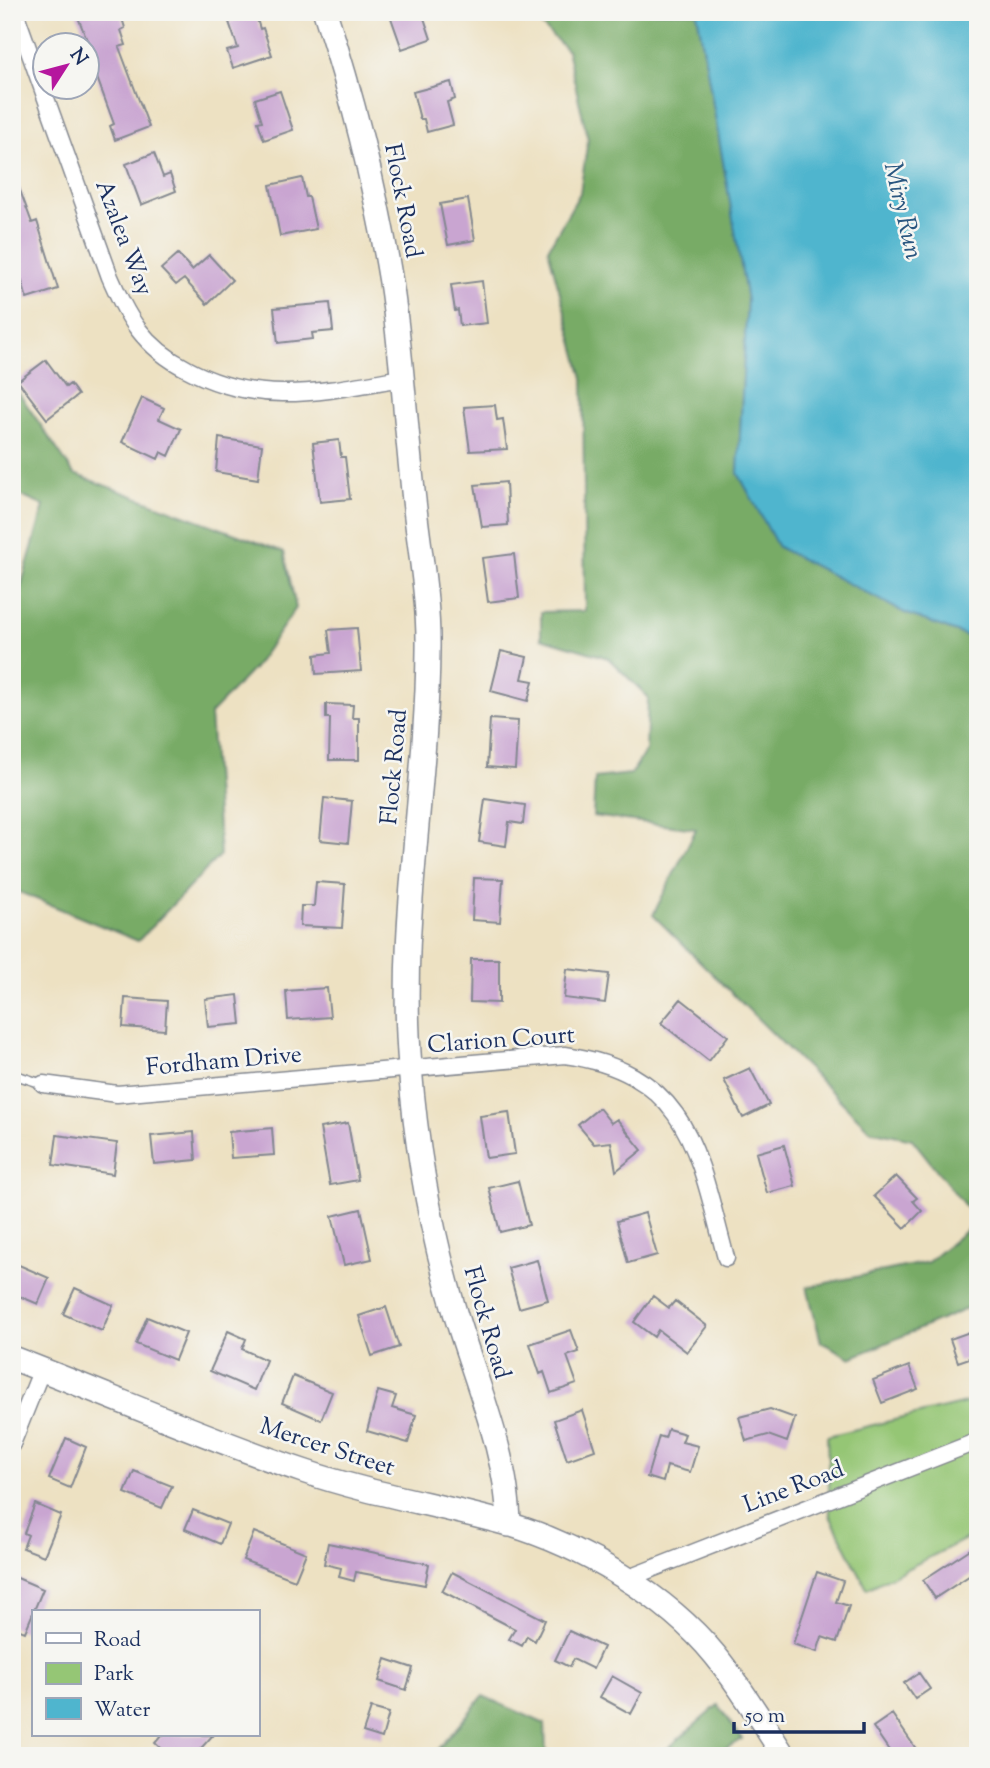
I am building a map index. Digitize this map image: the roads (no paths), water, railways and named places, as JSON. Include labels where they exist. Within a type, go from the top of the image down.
[{"type":"street","name":"Azalea Way","points":[[15,12],[110,277],[138,330],[155,347],[176,364],[206,379],[229,388],[256,392],[289,394],[402,378]]},
{"type":"street","name":"Flock Road","points":[[325,12],[367,153],[392,286],[424,586],[428,644],[424,757],[408,917],[410,1069],[438,1249],[453,1307],[505,1475],[509,1525]]},
{"type":"street","name":"Clarion Court","points":[[410,1069],[565,1055],[591,1058],[639,1079],[668,1105],[690,1136],[700,1160],[726,1258]]},
{"type":"street","name":"Fordham Drive","points":[[43,1084],[117,1094],[410,1069]]},
{"type":"street","name":"Mercer Street","points":[[12,1358],[302,1471],[361,1489],[509,1525],[552,1541],[626,1579],[685,1624],[713,1653],[738,1685],[784,1756]]},
{"type":"street","points":[[12,1444],[41,1369]]},
{"type":"street","name":"Line Road","points":[[626,1579],[978,1441]]},
{"type":"lane","points":[[12,1074],[43,1084]]},
{"type":"water","name":"Miry Run","points":[[697,12],[978,12],[978,640],[905,613],[778,547],[738,473],[747,300]]}]
